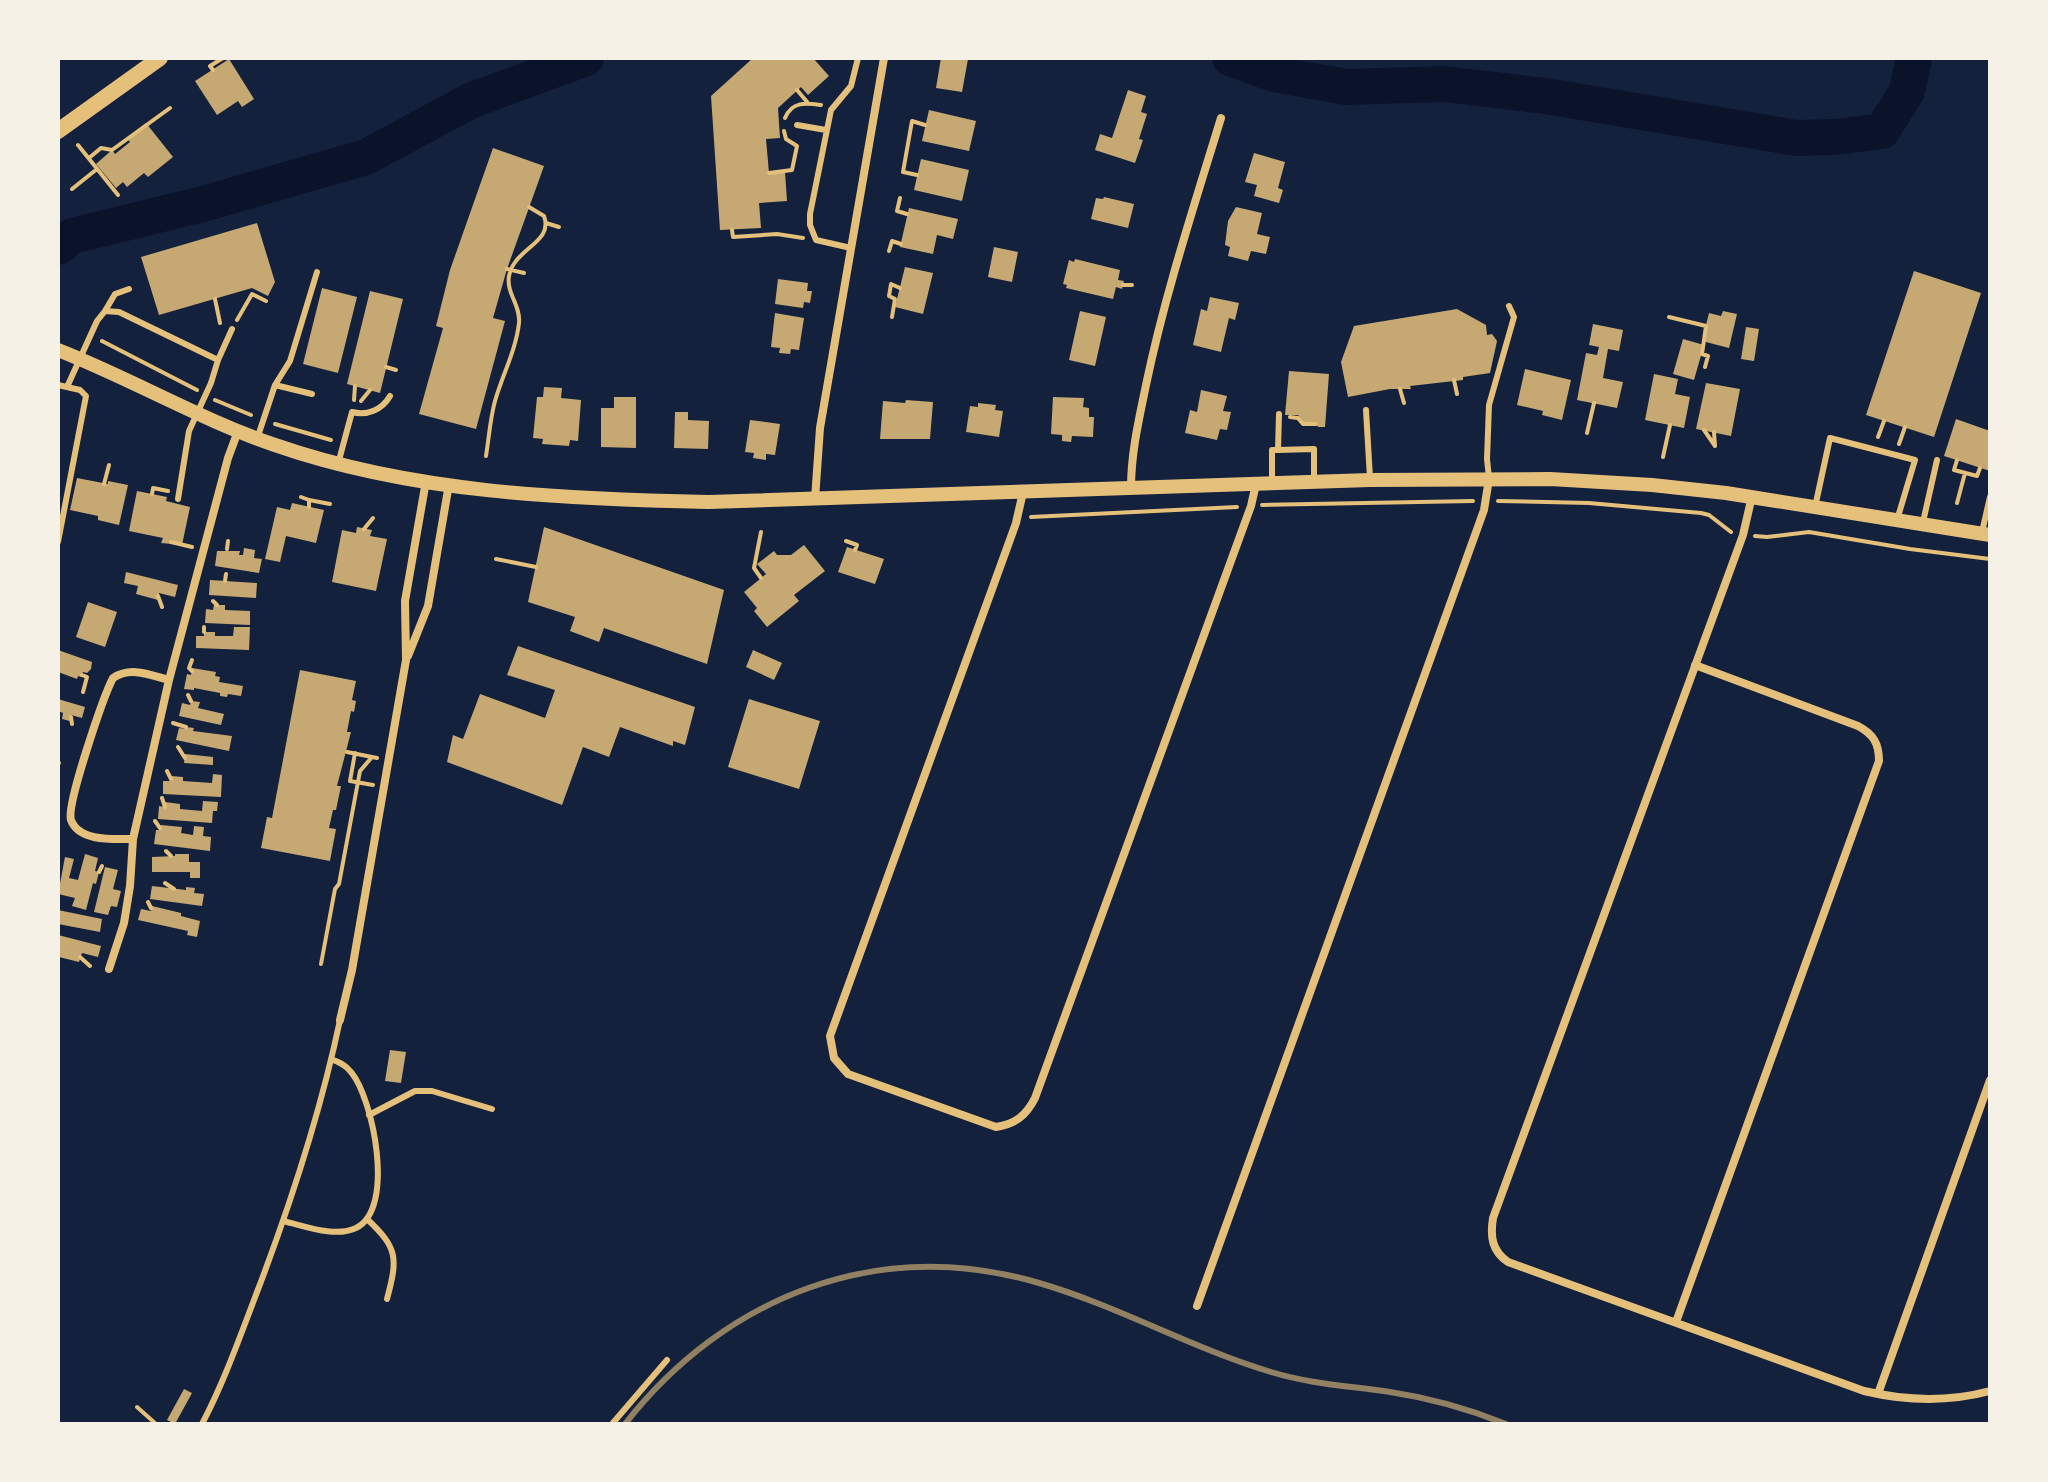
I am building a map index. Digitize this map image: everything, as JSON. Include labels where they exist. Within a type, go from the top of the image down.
[{"type":"main road","points":[[58,131],[160,58]]},
{"type":"street","points":[[815,500],[820,428],[884,58]]},
{"type":"street","points":[[1131,488],[1133,448],[1157,335],[1221,118]]},
{"type":"street","points":[[58,350],[257,439],[338,464],[426,481],[599,499],[709,502],[815,500],[1370,480],[1489,478],[1608,481],[1752,496],[1986,534]]},
{"type":"street","points":[[109,969],[128,906],[133,839],[169,680],[228,458],[238,431]]},
{"type":"street","points":[[1197,1306],[1484,510],[1489,478]]},
{"type":"street","points":[[340,1020],[352,970],[406,660],[405,601],[426,481]]},
{"type":"street","points":[[406,660],[428,606],[449,484]]},
{"type":"street","points":[[1023,492],[1016,523],[830,1036],[834,1058],[848,1074],[996,1127],[1024,1116],[1035,1098],[1251,506],[1256,484]]},
{"type":"street","points":[[1752,496],[1743,535],[1491,1229],[1492,1241],[1496,1251],[1508,1262],[1851,1387],[1878,1394],[1939,1399],[1990,1391]]},
{"type":"street","points":[[1676,1322],[1879,761],[1876,741],[1858,726],[1695,665]]},
{"type":"street","points":[[133,839],[102,838],[77,829],[71,820],[72,799],[113,678],[122,672],[133,671],[169,680]]},
{"type":"street","points":[[1878,1394],[1990,1080]]},
{"type":"lane","points":[[851,248],[820,242],[810,225],[833,104],[854,80],[858,58]]},
{"type":"lane","points":[[797,125],[826,130]]},
{"type":"lane","points":[[257,439],[275,385],[290,361],[317,272]]},
{"type":"lane","points":[[67,387],[97,321],[115,294],[129,289]]},
{"type":"lane","points":[[1489,478],[1489,405],[1514,317],[1509,306]]},
{"type":"lane","points":[[105,311],[119,312],[218,360]]},
{"type":"lane","points":[[178,496],[189,431],[232,329]]},
{"type":"lane","points":[[58,385],[84,392],[86,401],[58,542]]},
{"type":"lane","points":[[275,385],[312,394]]},
{"type":"lane","points":[[338,464],[352,412],[367,414],[390,396]]},
{"type":"lane","points":[[1366,410],[1370,480]]},
{"type":"lane","points":[[1278,450],[1283,415]]},
{"type":"lane","points":[[1815,507],[1830,438],[1915,460],[1897,521]]},
{"type":"lane","points":[[1272,484],[1272,450],[1314,449],[1314,482]]},
{"type":"lane","points":[[1922,525],[1937,460]]},
{"type":"lane","points":[[1986,534],[1990,497]]},
{"type":"lane","points":[[202,1424],[229,1363],[283,1221],[340,1020]]},
{"type":"lane","points":[[283,1221],[342,1231],[357,1228],[367,1219],[378,1190],[379,1167],[369,1115],[355,1077],[350,1070],[331,1059]]},
{"type":"lane","points":[[369,1115],[415,1091],[432,1091],[492,1109]]},
{"type":"lane","points":[[367,1219],[389,1239],[394,1256],[393,1278],[387,1299]]},
{"type":"lane","points":[[612,1424],[667,1360]]},
{"type":"path","points":[[213,70],[210,66],[223,58]]},
{"type":"path","points":[[797,90],[808,103]]},
{"type":"path","points":[[89,158],[101,148],[112,151],[170,108]]},
{"type":"path","points":[[917,175],[903,172],[907,145],[912,121],[925,125]]},
{"type":"path","points":[[78,145],[118,195]]},
{"type":"path","points":[[72,189],[97,169]]},
{"type":"path","points":[[900,198],[897,211],[907,214]]},
{"type":"path","points":[[486,456],[494,404],[519,325],[517,306],[508,284],[509,269],[515,259],[542,237],[546,223],[544,216],[529,207]]},
{"type":"path","points":[[546,223],[559,227]]},
{"type":"path","points":[[732,230],[733,237],[781,234]]},
{"type":"path","points":[[889,251],[892,241],[901,244]]},
{"type":"path","points":[[509,269],[524,273]]},
{"type":"path","points":[[892,317],[895,299],[889,296],[891,284],[900,288]]},
{"type":"path","points":[[1123,285],[1132,285]]},
{"type":"path","points":[[232,329],[252,294],[266,301]]},
{"type":"path","points":[[215,299],[216,306]]},
{"type":"path","points":[[1669,317],[1706,326],[1702,354],[1708,356],[1705,367]]},
{"type":"path","points":[[99,339],[198,391]]},
{"type":"path","points":[[386,367],[396,370]]},
{"type":"path","points":[[1454,380],[1457,394]]},
{"type":"path","points":[[1400,389],[1404,403]]},
{"type":"path","points":[[217,400],[256,417]]},
{"type":"path","points":[[1587,433],[1594,403]]},
{"type":"path","points":[[1283,415],[1298,418],[1303,424],[1316,424]]},
{"type":"path","points":[[274,423],[332,440]]},
{"type":"path","points":[[1663,457],[1670,425]]},
{"type":"path","points":[[1704,430],[1715,446],[1714,432]]},
{"type":"path","points":[[1957,460],[1954,470],[1977,476],[1980,468]]},
{"type":"path","points":[[104,484],[109,465]]},
{"type":"path","points":[[1957,503],[1965,473]]},
{"type":"path","points":[[152,494],[153,488],[178,496]]},
{"type":"path","points":[[301,497],[330,504]]},
{"type":"path","points":[[309,500],[309,507]]},
{"type":"path","points":[[1273,505],[1455,501]]},
{"type":"path","points":[[1508,501],[1573,502],[1701,513],[1709,515],[1730,532]]},
{"type":"path","points":[[1132,504],[1133,511]]},
{"type":"path","points":[[1036,517],[1222,508]]},
{"type":"path","points":[[364,529],[373,518]]},
{"type":"path","points":[[761,532],[754,568],[761,578]]},
{"type":"path","points":[[1754,536],[1809,532],[1990,559]]},
{"type":"path","points":[[227,549],[228,541]]},
{"type":"path","points":[[846,541],[857,545],[855,550]]},
{"type":"path","points":[[171,542],[203,549]]},
{"type":"path","points":[[496,559],[536,567]]},
{"type":"path","points":[[225,581],[226,574]]},
{"type":"path","points":[[158,596],[162,607]]},
{"type":"path","points":[[192,660],[189,668],[192,671]]},
{"type":"path","points":[[82,675],[87,677],[83,692]]},
{"type":"path","points":[[71,717],[72,724]]},
{"type":"path","points":[[178,747],[185,758]]},
{"type":"path","points":[[347,752],[388,760]]},
{"type":"path","points":[[355,753],[350,781],[384,787]]},
{"type":"path","points":[[321,964],[360,771],[372,757]]},
{"type":"path","points":[[167,771],[171,779]]},
{"type":"path","points":[[162,798],[165,807]]},
{"type":"path","points":[[155,821],[160,828]]},
{"type":"path","points":[[166,851],[171,856]]},
{"type":"path","points":[[99,872],[102,866]]},
{"type":"path","points":[[165,883],[174,889]]},
{"type":"path","points":[[148,902],[151,908]]},
{"type":"path","points":[[80,957],[90,966]]},
{"type":"path","points":[[137,1407],[156,1424]]},
{"type":"building","points":[[753,58],[813,58],[829,76],[808,95],[801,87],[778,108],[780,138],[766,139],[769,173],[785,172],[787,201],[759,203],[761,228],[720,230],[711,96]]},
{"type":"building","points":[[941,58],[968,59],[962,92],[936,88]]},
{"type":"building","points":[[229,59],[254,99],[242,107],[238,101],[217,115],[195,81]]},
{"type":"building","points":[[1128,90],[1146,96],[1141,112],[1147,114],[1139,139],[1143,140],[1135,163],[1095,150],[1100,134],[1112,138]]},
{"type":"building","points":[[929,110],[976,121],[969,151],[922,141]]},
{"type":"building","points":[[146,123],[173,157],[148,177],[144,173],[127,187],[123,182],[116,188],[96,164],[112,150],[115,154],[130,142],[127,138]]},
{"type":"building","points":[[493,148],[544,166],[493,318],[505,321],[476,429],[419,414],[443,328],[436,326],[450,270]]},
{"type":"building","points":[[1254,153],[1285,162],[1278,188],[1283,190],[1279,203],[1254,196],[1257,185],[1245,182]]},
{"type":"building","points":[[921,159],[969,170],[962,201],[914,190]]},
{"type":"building","points":[[1096,198],[1134,204],[1128,228],[1091,219]]},
{"type":"building","points":[[1236,207],[1262,213],[1257,234],[1270,237],[1266,254],[1251,251],[1248,261],[1228,256],[1230,247],[1225,245],[1228,221]]},
{"type":"building","points":[[909,208],[958,219],[953,239],[937,235],[933,254],[900,247]]},
{"type":"building","points":[[257,223],[275,282],[268,296],[252,288],[159,315],[141,257]]},
{"type":"building","points":[[994,247],[1018,252],[1012,282],[988,277]]},
{"type":"building","points":[[1075,259],[1120,270],[1118,280],[1124,281],[1122,289],[1116,287],[1113,299],[1066,288],[1067,285],[1063,284],[1069,260],[1074,262]]},
{"type":"building","points":[[905,267],[933,273],[923,314],[895,307]]},
{"type":"building","points":[[1914,271],[1981,293],[1934,437],[1866,415]]},
{"type":"building","points":[[778,279],[808,283],[807,291],[812,291],[810,303],[804,302],[803,308],[775,304]]},
{"type":"building","points":[[322,288],[357,297],[338,373],[303,364]]},
{"type":"building","points":[[370,291],[403,299],[380,393],[347,384]]},
{"type":"building","points":[[1210,297],[1239,303],[1235,320],[1229,318],[1221,352],[1193,345],[1201,309],[1207,311]]},
{"type":"building","points":[[1457,309],[1486,325],[1487,335],[1492,334],[1497,341],[1490,373],[1463,377],[1463,380],[1410,386],[1411,389],[1390,389],[1348,397],[1341,362],[1354,326]]},
{"type":"building","points":[[1080,311],[1106,317],[1095,366],[1069,360]]},
{"type":"building","points":[[1723,311],[1737,314],[1729,348],[1702,341],[1709,313],[1721,316]]},
{"type":"building","points":[[775,313],[804,318],[799,350],[791,349],[790,354],[779,353],[780,348],[771,347]]},
{"type":"building","points":[[1593,324],[1623,330],[1619,351],[1608,349],[1603,378],[1623,382],[1617,408],[1577,400],[1586,353],[1597,355],[1599,347],[1589,345]]},
{"type":"building","points":[[1746,327],[1759,329],[1754,361],[1741,359]]},
{"type":"building","points":[[1683,339],[1704,345],[1694,380],[1673,374]]},
{"type":"building","points":[[1525,369],[1571,380],[1562,420],[1542,415],[1543,411],[1517,405]]},
{"type":"building","points":[[1289,371],[1329,374],[1325,427],[1303,422],[1298,415],[1285,415]]},
{"type":"building","points":[[1654,374],[1678,379],[1675,394],[1690,397],[1684,428],[1645,420]]},
{"type":"building","points":[[1706,383],[1740,389],[1731,436],[1696,429]]},
{"type":"building","points":[[544,387],[562,388],[561,398],[581,400],[578,441],[570,440],[569,446],[542,444],[543,439],[533,438],[537,397],[543,397]]},
{"type":"building","points":[[1201,390],[1227,396],[1223,411],[1231,412],[1227,430],[1220,429],[1217,440],[1185,433],[1190,410],[1197,412]]},
{"type":"building","points":[[614,397],[636,397],[636,448],[601,447],[601,408],[614,408]]},
{"type":"building","points":[[1053,397],[1084,398],[1083,407],[1089,408],[1089,417],[1094,417],[1093,437],[1072,436],[1071,442],[1062,441],[1062,435],[1051,434]]},
{"type":"building","points":[[906,400],[933,402],[930,439],[880,439],[883,401],[905,403]]},
{"type":"building","points":[[978,403],[996,405],[995,410],[1003,411],[999,437],[966,432],[970,406],[978,407]]},
{"type":"building","points":[[675,412],[688,412],[688,420],[709,421],[708,449],[674,448]]},
{"type":"building","points":[[1956,419],[1990,431],[1990,471],[1944,456]]},
{"type":"building","points":[[750,420],[780,424],[775,455],[766,454],[766,460],[753,458],[754,453],[745,452]]},
{"type":"building","points":[[77,478],[128,485],[119,525],[98,520],[98,516],[70,510]]},
{"type":"building","points":[[137,491],[167,497],[166,501],[190,507],[182,545],[161,543],[163,538],[129,531]]},
{"type":"building","points":[[292,503],[324,510],[316,543],[286,536],[280,562],[265,559],[277,507],[290,510]]},
{"type":"building","points":[[357,527],[372,530],[370,536],[387,539],[376,591],[332,582],[342,530],[356,533]]},
{"type":"building","points":[[544,527],[724,590],[707,664],[604,628],[599,642],[570,631],[575,617],[528,602]]},
{"type":"building","points":[[804,545],[825,571],[794,595],[799,601],[767,627],[744,592],[766,574],[757,564],[774,551],[777,555],[791,555]]},
{"type":"building","points":[[847,547],[884,559],[875,584],[838,572]]},
{"type":"building","points":[[244,548],[255,550],[254,558],[262,559],[259,573],[215,566],[217,551],[240,551],[239,555],[243,555]]},
{"type":"building","points":[[126,572],[178,585],[175,597],[159,593],[158,600],[136,594],[138,586],[124,583]]},
{"type":"building","points":[[210,580],[257,583],[256,598],[209,595]]},
{"type":"building","points":[[88,602],[117,612],[105,647],[76,637]]},
{"type":"building","points":[[214,605],[225,605],[225,610],[250,611],[250,625],[205,623],[206,609],[213,610]]},
{"type":"building","points":[[234,627],[250,627],[249,650],[196,648],[196,636],[215,632],[215,636],[233,636]]},
{"type":"building","points":[[518,646],[695,707],[685,745],[673,741],[673,746],[620,727],[609,757],[583,747],[562,805],[447,762],[453,735],[463,739],[480,694],[545,718],[555,690],[507,675]]},
{"type":"building","points":[[58,650],[92,662],[91,669],[77,679],[58,672]]},
{"type":"building","points":[[753,650],[782,663],[774,680],[746,667]]},
{"type":"building","points":[[192,668],[216,672],[219,682],[243,686],[241,696],[228,694],[227,697],[194,688],[184,689],[187,674],[191,675]]},
{"type":"building","points":[[300,670],[356,681],[352,700],[356,701],[347,732],[351,732],[337,786],[341,786],[336,810],[333,810],[329,828],[336,829],[330,861],[261,848],[267,817],[272,818]]},
{"type":"building","points":[[58,699],[85,707],[82,718],[71,715],[70,721],[62,719]]},
{"type":"building","points":[[749,699],[820,721],[799,789],[728,767]]},
{"type":"building","points":[[191,701],[200,702],[198,708],[224,714],[221,725],[179,716],[182,703],[190,705]]},
{"type":"building","points":[[179,728],[194,728],[193,731],[232,736],[229,751],[176,740]]},
{"type":"building","points":[[185,754],[213,757],[213,765],[184,763]]},
{"type":"building","points":[[213,774],[222,775],[221,797],[163,794],[163,781],[170,781],[171,776],[183,777],[183,781],[212,783]]},
{"type":"building","points":[[203,801],[218,802],[212,823],[158,819],[159,806],[165,807],[165,802],[180,804],[180,809],[202,811]]},
{"type":"building","points":[[161,825],[182,827],[181,833],[193,835],[194,826],[204,827],[203,836],[211,837],[210,851],[154,844],[156,830],[160,830]]},
{"type":"building","points":[[85,854],[98,858],[95,871],[99,872],[86,910],[72,906],[75,898],[58,894],[65,857],[74,859],[69,878],[78,880]]},
{"type":"building","points":[[189,854],[189,862],[200,862],[200,878],[190,878],[190,872],[152,872],[152,857]]},
{"type":"building","points":[[105,867],[118,870],[113,889],[121,891],[117,907],[111,906],[108,915],[94,912]]},
{"type":"building","points":[[152,886],[186,890],[186,887],[195,888],[194,893],[204,894],[202,906],[150,899]]},
{"type":"building","points":[[152,906],[200,921],[197,937],[187,935],[188,931],[138,920],[141,909],[151,911]]},
{"type":"building","points":[[58,910],[102,919],[100,932],[58,924]]},
{"type":"building","points":[[58,935],[101,946],[98,957],[82,953],[79,962],[59,957]]},
{"type":"building","points":[[390,1050],[406,1052],[401,1083],[385,1081]]},
{"type":"building","points":[[184,1389],[192,1393],[175,1424],[167,1420]]},
{"type":"waterway","points":[[58,247],[72,236],[203,204],[366,157],[470,101],[586,58]]},
{"type":"waterway","points":[[1230,58],[1274,74],[1346,87],[1444,84],[1545,96],[1796,138],[1882,131],[1907,91],[1914,58]]},
{"type":"railway","points":[[625,1424],[665,1379],[710,1341],[758,1310],[810,1288],[864,1273],[921,1267],[979,1270],[1039,1283],[1271,1372],[1315,1382],[1420,1397],[1506,1424]]}]
